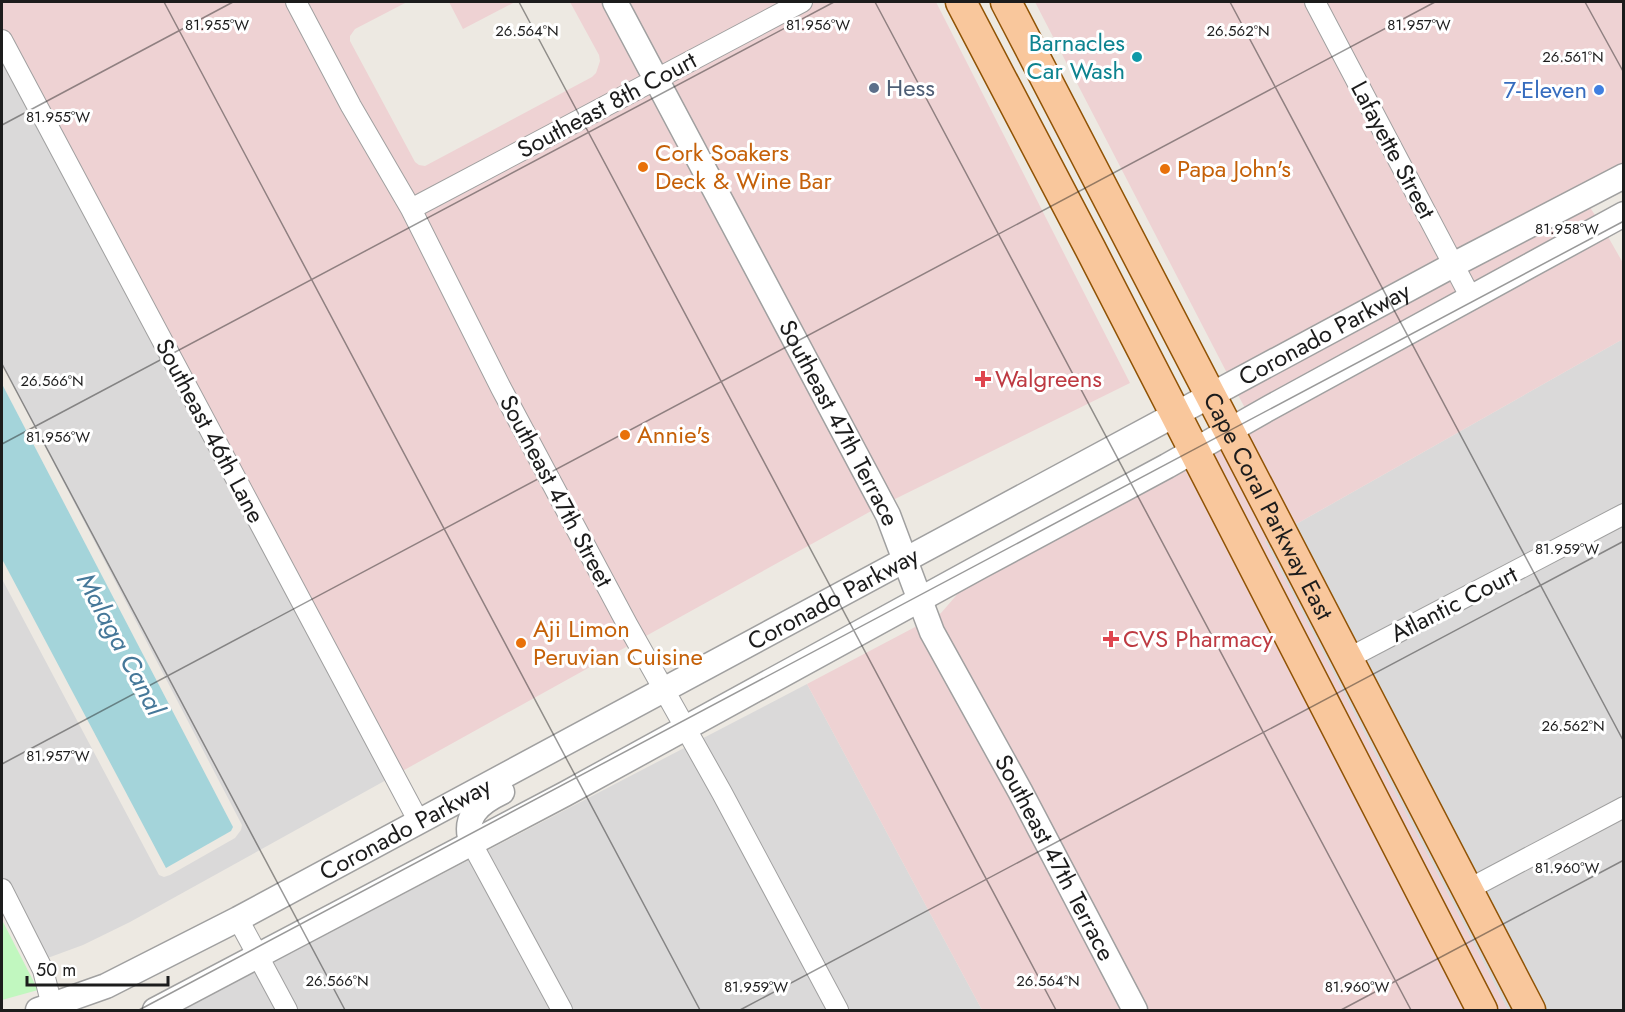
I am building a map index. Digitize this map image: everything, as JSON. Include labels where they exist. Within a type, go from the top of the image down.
[{"type":"main road","name":"Cape Coral Parkway East","points":[[961,2],[1482,1011]]},
{"type":"main road","points":[[983,2],[1026,79],[1058,103]]},
{"type":"main road","name":"Cape Coral Parkway East","points":[[1006,2],[1530,1011]]},
{"type":"street","name":"Southeast 47th Street","points":[[296,2],[351,106],[411,209],[496,379],[837,1011]]},
{"type":"street","name":"Southeast 47th Terrace","points":[[615,2],[888,515],[932,632],[1022,796],[1135,1011]]},
{"type":"street","name":"Southeast 8th Court","points":[[411,209],[802,2]]},
{"type":"street","name":"Lafayette Street","points":[[1315,2],[1471,298]]},
{"type":"street","name":"Southeast 46th Lane","points":[[2,40],[419,822]]},
{"type":"street","name":"Coronado Parkway","points":[[45,1009],[106,986],[238,919],[1623,176]]},
{"type":"street","name":"Coronado Parkway","points":[[155,1011],[686,728],[1623,214]]},
{"type":"street","name":"Atlantic Court","points":[[1347,659],[1623,514]]},
{"type":"street","points":[[536,759],[527,778],[485,800],[476,809],[470,822],[468,835],[562,1011]]},
{"type":"street","points":[[1467,890],[1623,807]]},
{"type":"street","points":[[2,890],[43,970],[45,1009]]},
{"type":"street","points":[[238,919],[287,1011]]},
{"type":"shaded area","points":[[2,2],[407,2],[355,29],[350,36],[350,41],[415,162],[425,166],[592,77],[600,61],[599,55],[570,2],[603,2],[873,510],[388,779],[2,40]]},
{"type":"shaded area","points":[[449,2],[515,2],[463,29]]},
{"type":"shaded area","points":[[628,2],[936,2],[1130,383],[893,500]]},
{"type":"shaded area","points":[[1035,2],[1623,2],[1623,165],[1228,375]]},
{"type":"shaded area","points":[[2,40],[388,779],[130,922],[83,945],[34,963],[2,900],[2,579],[159,875],[164,877],[170,875],[235,838],[242,825],[2,364]]},
{"type":"shaded area","points":[[1589,206],[1597,218],[1246,410],[1237,393]]},
{"type":"shaded area","points":[[1607,235],[1623,263],[1623,339],[1291,527],[1243,434]]},
{"type":"shaded area","points":[[1623,339],[1623,1010],[1542,1010],[1291,527]]},
{"type":"shaded area","points":[[1224,445],[1272,538],[1265,541],[1508,1010],[1494,1010],[1208,454]]},
{"type":"shaded area","points":[[1189,465],[1469,1010],[1147,1010],[1029,786],[941,628],[937,616],[961,590]]},
{"type":"shaded area","points":[[1272,538],[1517,1010],[1508,1010],[1265,541]]},
{"type":"shaded area","points":[[917,626],[1010,796],[1122,1010],[982,1010],[807,684]]},
{"type":"shaded area","points":[[807,684],[982,1010],[181,1010]]},
{"type":"green space","points":[[2,920],[38,990],[2,1000]]},
{"type":"water","name":"Malaga Canal","points":[[2,384],[233,827],[231,831],[166,868],[2,559]]},
{"type":"place","name":"Barnacles Car Wash","points":[[1137,57]]},
{"type":"place","name":"Hess","points":[[874,88]]},
{"type":"place","name":"7-Eleven","points":[[1599,90]]},
{"type":"place","name":"Cork Soakers Deck & Wine Bar","points":[[643,167]]},
{"type":"place","name":"Papa John's","points":[[1165,169]]},
{"type":"place","name":"Walgreens","points":[[983,379]]},
{"type":"place","name":"Annie's","points":[[625,435]]},
{"type":"place","name":"CVS Pharmacy","points":[[1111,639]]},
{"type":"place","name":"Aji Limon Peruvian Cuisine","points":[[521,643]]}]
